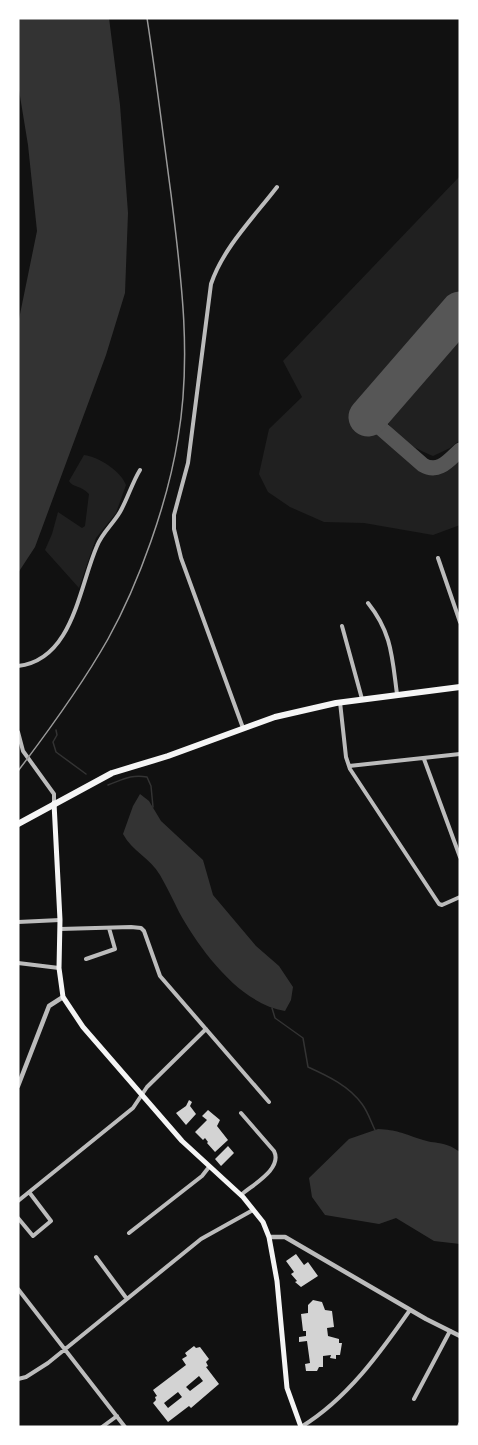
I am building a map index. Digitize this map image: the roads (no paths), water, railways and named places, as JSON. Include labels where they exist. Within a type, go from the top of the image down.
[{"type":"highway","points":[[18,824],[118,770],[168,756],[243,728],[295,712],[340,702],[460,687]]},
{"type":"main road","points":[[54,803],[60,920],[59,968],[63,997],[83,1027],[182,1141],[240,1195],[263,1222],[269,1237],[279,1293],[287,1388],[301,1427]]},
{"type":"street","points":[[243,728],[181,558],[174,529],[174,515],[188,463],[212,284],[224,257],[277,187]]},
{"type":"street","points":[[18,666],[39,660],[60,642],[69,624],[97,544],[119,514],[140,470]]},
{"type":"street","points":[[438,558],[460,622]]},
{"type":"street","points":[[368,603],[380,618],[389,639],[397,694]]},
{"type":"street","points":[[342,626],[362,699]]},
{"type":"street","points":[[340,702],[349,766],[439,904],[442,905],[460,897]]},
{"type":"street","points":[[18,732],[23,751],[54,794],[54,803]]},
{"type":"street","points":[[349,766],[460,754]]},
{"type":"street","points":[[424,759],[460,857]]},
{"type":"street","points":[[18,922],[60,920]]},
{"type":"street","points":[[60,929],[137,927],[144,931],[160,976],[269,1102]]},
{"type":"street","points":[[86,959],[115,949],[108,928]]},
{"type":"street","points":[[18,963],[59,968]]},
{"type":"street","points":[[18,1086],[20,1072],[49,1006],[63,997]]},
{"type":"street","points":[[18,1201],[139,1102],[147,1087],[206,1029]]},
{"type":"street","points":[[240,1195],[273,1167],[276,1159],[274,1151],[241,1113]]},
{"type":"street","points":[[129,1233],[202,1176],[209,1167]]},
{"type":"street","points":[[18,1218],[33,1236],[51,1221],[29,1192]]},
{"type":"street","points":[[18,1378],[35,1372],[66,1349],[201,1239],[254,1209]]},
{"type":"street","points":[[269,1237],[285,1237],[460,1336]]},
{"type":"street","points":[[96,1257],[128,1299]]},
{"type":"street","points":[[18,1289],[125,1427]]},
{"type":"street","points":[[301,1427],[350,1387],[411,1310]]},
{"type":"street","points":[[414,1399],[450,1331]]},
{"type":"street","points":[[102,1427],[117,1416]]},
{"type":"waterway","points":[[56,730],[57,735],[53,742],[56,752],[86,774]]},
{"type":"waterway","points":[[108,785],[131,777],[147,777],[151,786],[153,807]]},
{"type":"waterway","points":[[272,1008],[275,1018],[303,1038],[308,1067],[351,1092],[364,1107],[375,1130]]},
{"type":"railway","points":[[18,771],[77,690],[108,639],[131,593],[160,515],[178,438],[184,377],[184,316],[171,194],[147,18]]}]
